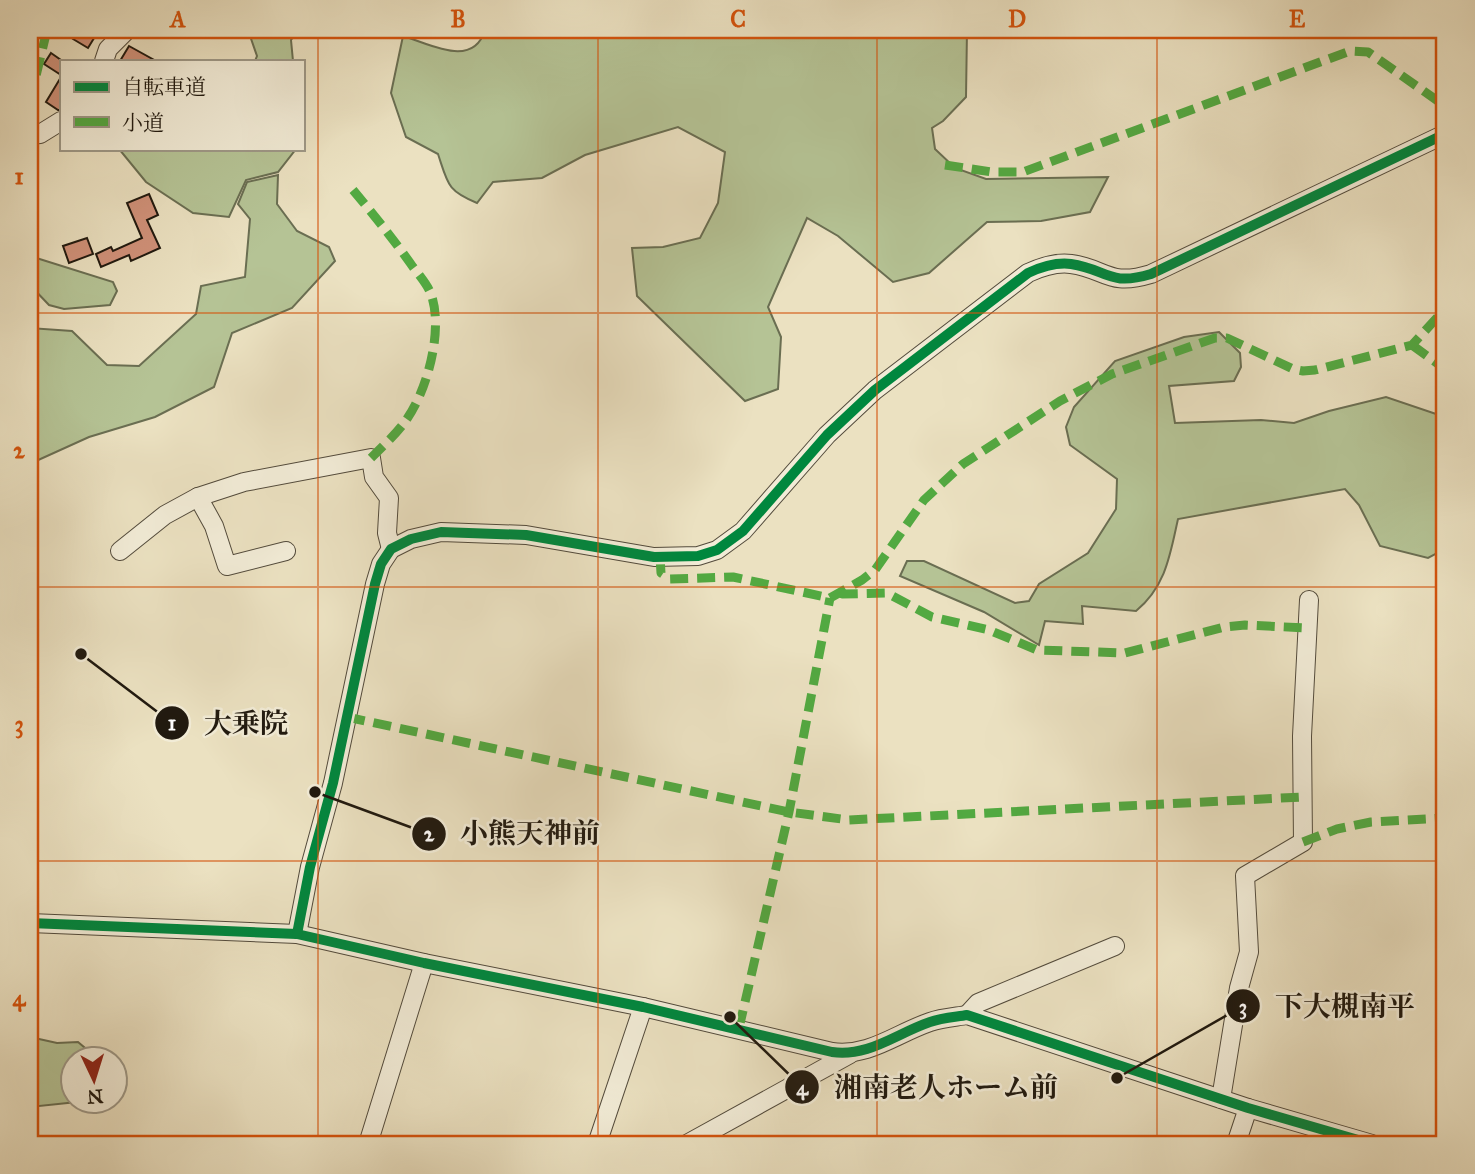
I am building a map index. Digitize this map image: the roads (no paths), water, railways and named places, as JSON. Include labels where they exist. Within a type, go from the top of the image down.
[{"type":"street","points":[[104,60],[108,49],[127,30]]},
{"type":"street","points":[[35,134],[60,122]]},
{"type":"street","points":[[297,934],[376,584],[381,564],[391,549],[411,538],[441,531],[526,535],[654,557],[698,556],[717,550],[743,531],[827,435],[875,390],[1028,273],[1044,266],[1069,263],[1109,278],[1135,279],[1151,274],[1445,134]]},
{"type":"street","points":[[120,551],[165,515],[198,497],[244,482],[371,458],[374,477],[389,498],[387,533],[391,549]]},
{"type":"street","points":[[198,497],[214,526],[227,566],[286,551]]},
{"type":"street","points":[[1221,1099],[1239,988],[1249,952],[1245,876],[1303,842],[1302,736],[1309,600]]},
{"type":"street","points":[[30,923],[297,934],[425,964],[643,1007],[850,1054]]},
{"type":"street","points":[[967,1015],[978,1003],[1115,946]]},
{"type":"street","points":[[368,1144],[425,964]]},
{"type":"street","points":[[597,1144],[643,1007]]},
{"type":"street","points":[[687,1144],[850,1054],[872,1048],[931,1021],[967,1015],[1248,1108],[1372,1144]]},
{"type":"street","points":[[1236,1144],[1248,1108]]},
{"type":"place","name":"大乗院","points":[[81,654]]},
{"type":"place","name":"小熊天神前","points":[[315,792]]},
{"type":"place","name":"湘南老人ホーム前","points":[[730,1017]]},
{"type":"place","name":"下大槻南平","points":[[1117,1078]]}]
